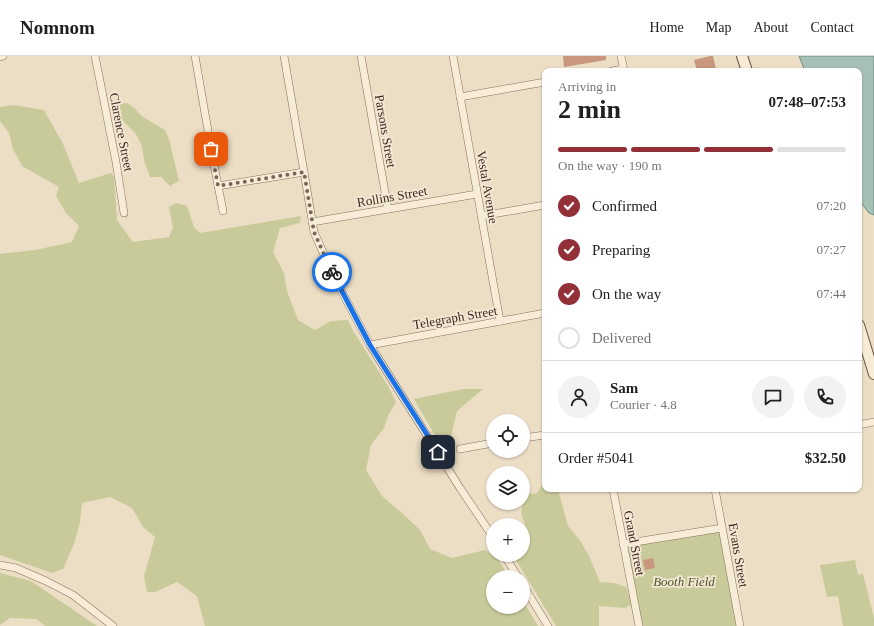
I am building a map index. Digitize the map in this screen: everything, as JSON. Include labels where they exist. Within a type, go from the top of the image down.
[{"type":"main road","points":[[742,56],[746,68]]},
{"type":"main road","points":[[862,335],[874,374]]},
{"type":"street","name":"Clarence Street","points":[[95,56],[116,162],[124,213]]},
{"type":"street","points":[[195,56],[223,211]]},
{"type":"street","points":[[284,56],[314,232],[332,273],[370,345],[486,527]]},
{"type":"street","name":"Parsons Street","points":[[361,56],[388,209]]},
{"type":"street","name":"Vestal Avenue","points":[[452,56],[500,321]]},
{"type":"street","points":[[622,56],[624,68]]},
{"type":"street","points":[[460,97],[542,83]]},
{"type":"street","points":[[218,186],[304,172]]},
{"type":"street","name":"Rollins Street","points":[[312,222],[477,194]]},
{"type":"street","points":[[481,216],[542,205]]},
{"type":"street","name":"Telegraph Street","points":[[370,345],[542,314]]},
{"type":"street","points":[[862,424],[874,422]]},
{"type":"street","points":[[530,437],[542,435]]},
{"type":"street","points":[[460,449],[486,444]]},
{"type":"street","name":"Grand Street","points":[[614,492],[639,626]]},
{"type":"street","name":"Evans Street","points":[[716,492],[740,626]]},
{"type":"street","points":[[623,544],[722,528]]},
{"type":"street","points":[[0,565],[16,568],[73,595],[113,626]]},
{"type":"street","points":[[530,596],[548,626]]},
{"type":"green space","points":[[127,103],[143,117],[165,130],[169,139],[179,181],[170,186],[161,177],[150,177],[144,160],[142,146],[136,134],[115,115],[117,104]]},
{"type":"green space","points":[[13,105],[44,110],[63,144],[79,183],[111,173],[114,177],[117,220],[133,242],[169,237],[173,228],[169,207],[176,203],[187,206],[194,227],[200,233],[301,216],[300,223],[280,228],[273,252],[284,273],[287,291],[298,320],[315,330],[331,321],[348,320],[396,402],[389,414],[384,428],[371,445],[366,470],[382,496],[420,530],[430,549],[452,558],[485,550],[486,562],[500,562],[505,570],[486,570],[486,614],[530,614],[530,613],[538,626],[205,626],[197,596],[177,582],[155,592],[147,592],[144,576],[155,537],[143,527],[132,508],[110,497],[82,503],[80,522],[74,544],[63,569],[52,573],[0,555],[0,254],[35,250],[72,242],[79,226],[66,213],[56,196],[59,187],[22,166],[13,149],[9,133],[0,121],[0,107]]},
{"type":"green space","points":[[463,389],[483,389],[457,411],[451,436],[436,437],[414,399]]},
{"type":"green space","points":[[542,485],[542,492],[559,492],[568,526],[581,542],[589,556],[600,582],[614,583],[626,587],[632,604],[625,608],[599,606],[599,626],[556,626],[530,583],[530,570],[522,570],[517,562],[530,562],[530,518],[523,518],[521,512],[522,510],[530,510],[530,493],[536,494]]},
{"type":"green space","name":"Booth Field","points":[[720,531],[737,626],[642,626],[626,547]]},
{"type":"green space","points":[[855,560],[858,575],[863,574],[874,618],[874,626],[843,626],[838,596],[827,597],[820,565]]},
{"type":"green space","points":[[0,573],[31,581],[97,626],[45,626],[36,619],[10,618],[0,625]]},
{"type":"shaded area","points":[[799,56],[874,56],[874,215],[869,213],[862,204],[862,68],[804,68]]},
{"type":"building","points":[[563,56],[606,56],[606,60],[564,67]]},
{"type":"building","points":[[713,56],[716,68],[696,68],[694,60]]},
{"type":"building","points":[[653,558],[655,568],[645,570],[643,560]]},
{"type":"way so far","points":[[211,149],[218,186],[304,172],[314,232],[332,272]]},
{"type":"route","points":[[332,272],[370,345],[438,452]]}]
